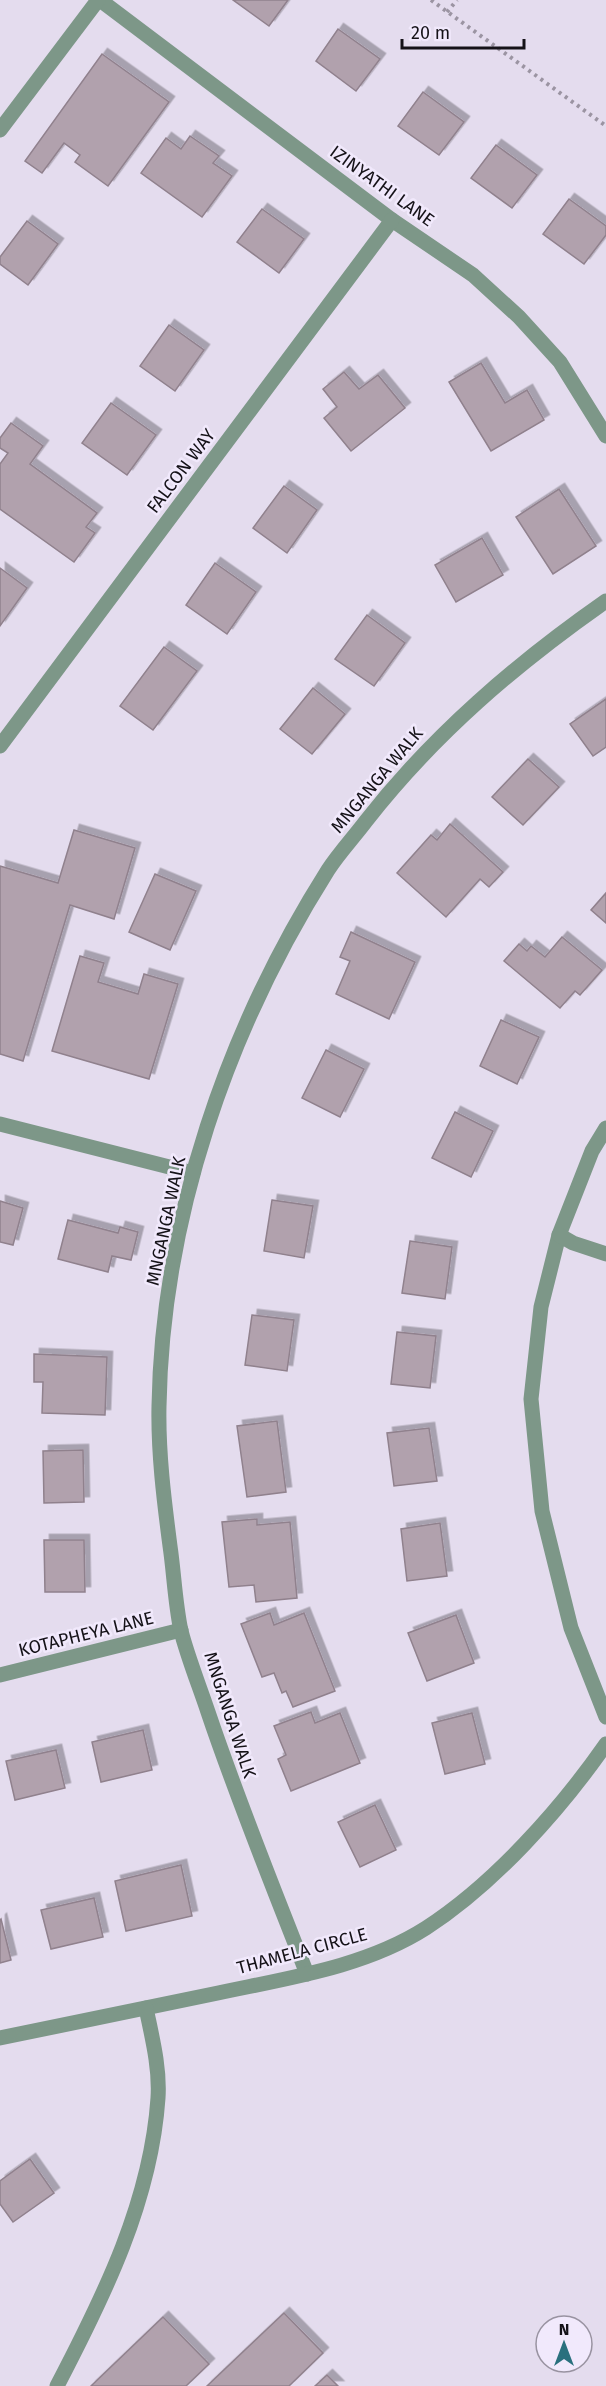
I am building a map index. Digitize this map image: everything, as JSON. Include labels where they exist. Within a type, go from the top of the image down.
[{"type":"street","points":[[0,130],[99,0]]},
{"type":"street","name":"IZINYATHI LANE","points":[[99,0],[393,220],[473,275],[519,317],[560,362],[606,436]]},
{"type":"street","name":"FALCON WAY","points":[[0,746],[393,220]]},
{"type":"street","name":"MNGANGA WALK","points":[[307,1974],[236,1795],[181,1630],[164,1498],[159,1407],[164,1334],[175,1255],[193,1173],[228,1071],[271,971],[330,868],[386,796],[444,731],[513,669],[606,601]]},
{"type":"street","points":[[0,1124],[193,1173]]},
{"type":"street","points":[[606,1128],[592,1151],[559,1235],[541,1307],[531,1399],[542,1511],[571,1628],[606,1717]]},
{"type":"street","points":[[559,1235],[573,1243],[606,1254]]},
{"type":"street","name":"KOTAPHEYA LANE","points":[[0,1675],[181,1630]]},
{"type":"street","name":"THAMELA CIRCLE","points":[[0,2038],[307,1974],[380,1951],[424,1929],[466,1900],[573,1792],[606,1743]]},
{"type":"street","points":[[57,2386],[90,2323],[129,2232],[149,2158],[158,2097],[154,2045],[146,2008]]},
{"type":"path","points":[[431,0],[606,126]]},
{"type":"path","points":[[447,12],[457,0]]},
{"type":"building","points":[[233,0],[288,0],[269,26]]},
{"type":"building","points":[[338,29],[380,59],[356,91],[316,61]]},
{"type":"building","points":[[102,54],[169,102],[108,186],[75,162],[80,155],[64,143],[42,173],[25,161]]},
{"type":"building","points":[[423,92],[464,122],[439,155],[398,126]]},
{"type":"building","points":[[190,136],[219,156],[213,163],[232,176],[202,217],[141,173],[166,138],[181,149]]},
{"type":"building","points":[[496,145],[537,175],[512,208],[471,178]]},
{"type":"building","points":[[569,199],[606,226],[606,235],[584,264],[543,234]]},
{"type":"building","points":[[262,209],[304,239],[279,273],[237,242]]},
{"type":"building","points":[[27,221],[58,244],[28,285],[0,264],[0,257]]},
{"type":"building","points":[[169,325],[204,350],[175,391],[140,366]]},
{"type":"building","points":[[481,363],[505,403],[527,390],[544,420],[491,451],[449,382]]},
{"type":"building","points":[[344,372],[359,389],[378,375],[405,408],[351,451],[324,418],[337,407],[323,389]]},
{"type":"building","points":[[111,403],[156,435],[127,475],[82,443]]},
{"type":"building","points":[[11,423],[43,446],[30,464],[97,513],[86,527],[95,533],[74,562],[0,509],[0,464],[8,453],[0,448],[0,438]]},
{"type":"building","points":[[284,486],[317,510],[287,553],[253,528]]},
{"type":"building","points":[[559,489],[596,546],[553,574],[516,517]]},
{"type":"building","points":[[482,538],[503,575],[456,602],[435,565]]},
{"type":"building","points":[[215,563],[256,592],[227,634],[186,605]]},
{"type":"building","points":[[0,568],[27,588],[0,626]]},
{"type":"building","points":[[367,615],[405,643],[374,686],[335,659]]},
{"type":"building","points":[[164,647],[197,671],[153,730],[120,706]]},
{"type":"building","points":[[313,688],[345,714],[312,754],[280,729]]},
{"type":"building","points":[[606,699],[606,747],[593,756],[570,724]]},
{"type":"building","points":[[528,759],[559,787],[523,825],[492,797]]},
{"type":"building","points":[[450,824],[503,872],[489,887],[480,879],[446,917],[397,873],[431,835],[437,840]]},
{"type":"building","points":[[74,830],[135,848],[114,919],[70,905],[23,1061],[0,1054],[0,866],[58,883]]},
{"type":"building","points":[[155,874],[196,891],[170,950],[129,932]]},
{"type":"building","points":[[606,893],[606,923],[591,910]]},
{"type":"building","points":[[351,932],[415,962],[389,1019],[336,994],[350,961],[340,957]]},
{"type":"building","points":[[562,937],[602,970],[580,995],[575,991],[560,1008],[504,961],[519,944],[527,951],[531,946],[545,957]]},
{"type":"building","points":[[80,956],[104,963],[98,982],[138,994],[144,974],[178,984],[149,1079],[52,1051]]},
{"type":"building","points":[[501,1020],[539,1037],[517,1084],[480,1066]]},
{"type":"building","points":[[326,1050],[364,1069],[340,1117],[302,1098]]},
{"type":"building","points":[[455,1112],[493,1131],[471,1177],[432,1158]]},
{"type":"building","points":[[272,1200],[313,1206],[304,1258],[264,1251]]},
{"type":"building","points":[[0,1201],[23,1208],[13,1245],[0,1242]]},
{"type":"building","points":[[68,1220],[118,1233],[120,1227],[138,1232],[131,1260],[112,1256],[108,1272],[58,1259]]},
{"type":"building","points":[[410,1241],[452,1247],[445,1299],[402,1293]]},
{"type":"building","points":[[252,1315],[294,1320],[287,1371],[245,1365]]},
{"type":"building","points":[[397,1332],[436,1336],[430,1388],[391,1384]]},
{"type":"building","points":[[34,1354],[107,1357],[105,1415],[42,1413],[43,1382],[34,1382]]},
{"type":"building","points":[[277,1421],[286,1492],[247,1497],[237,1426]]},
{"type":"building","points":[[429,1428],[437,1481],[394,1486],[387,1433]]},
{"type":"building","points":[[83,1450],[84,1502],[44,1503],[43,1451]]},
{"type":"building","points":[[257,1519],[257,1525],[290,1522],[297,1598],[256,1602],[254,1585],[229,1587],[222,1522]]},
{"type":"building","points":[[440,1523],[447,1576],[407,1581],[401,1529]]},
{"type":"building","points":[[44,1540],[84,1540],[85,1592],[45,1592]]},
{"type":"building","points":[[270,1613],[274,1625],[304,1613],[335,1691],[293,1707],[286,1691],[282,1693],[274,1673],[262,1677],[241,1624]]},
{"type":"building","points":[[456,1615],[474,1663],[427,1681],[408,1633]]},
{"type":"building","points":[[311,1712],[315,1723],[340,1713],[360,1763],[291,1791],[278,1759],[286,1755],[274,1726]]},
{"type":"building","points":[[472,1713],[485,1764],[445,1774],[432,1723]]},
{"type":"building","points":[[143,1730],[152,1770],[101,1782],[92,1742]]},
{"type":"building","points":[[56,1750],[65,1788],[15,1800],[6,1761]]},
{"type":"building","points":[[375,1805],[396,1850],[360,1867],[338,1822]]},
{"type":"building","points":[[181,1865],[192,1916],[126,1931],[115,1881]]},
{"type":"building","points":[[94,1898],[103,1937],[51,1949],[41,1910]]},
{"type":"building","points":[[0,1920],[11,1960],[0,1963]]},
{"type":"building","points":[[30,2159],[54,2193],[13,2222],[0,2204],[0,2181]]},
{"type":"building","points":[[284,2313],[323,2353],[289,2386],[207,2386]]},
{"type":"building","points":[[163,2317],[209,2364],[186,2386],[91,2386]]},
{"type":"building","points":[[327,2375],[338,2386],[315,2386]]}]
